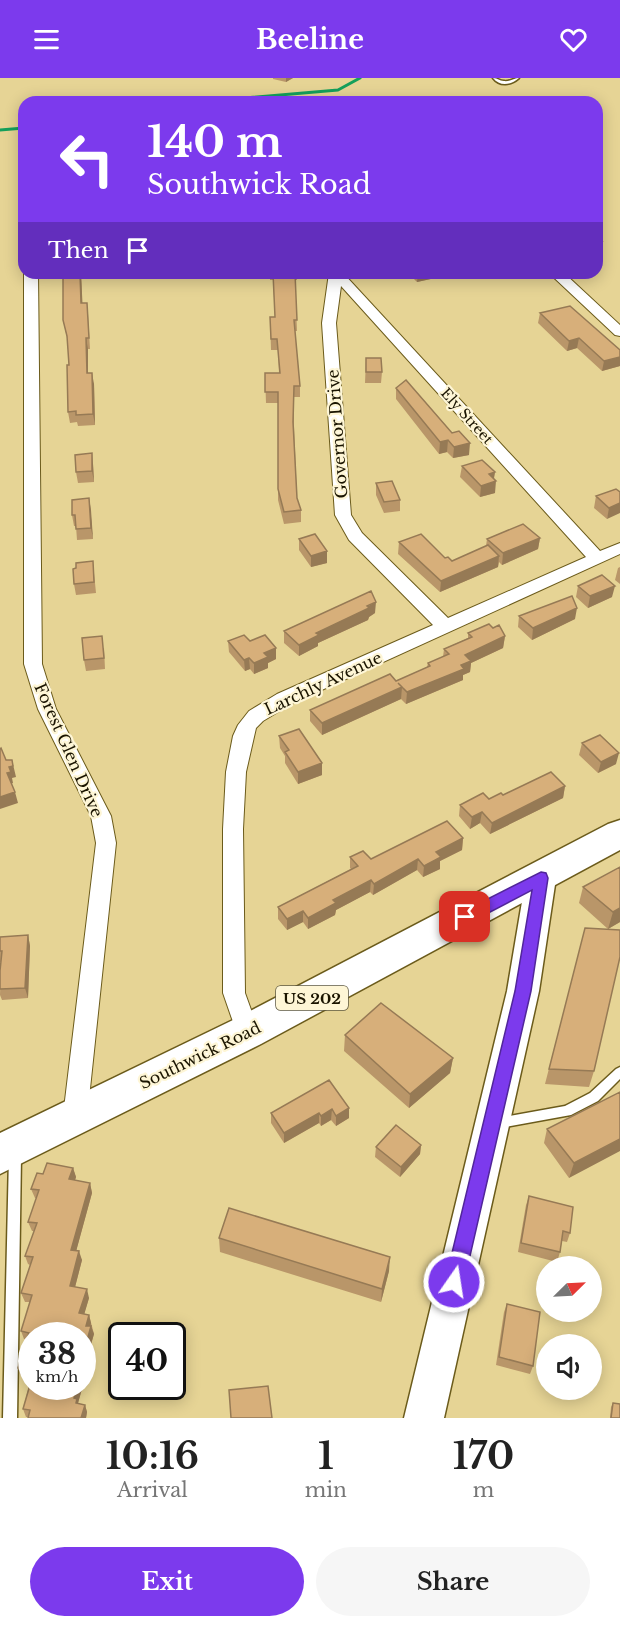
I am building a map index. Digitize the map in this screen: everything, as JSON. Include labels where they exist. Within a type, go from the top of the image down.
[{"type":"highway","name":"Southwick Road","points":[[8,1150],[247,1032],[541,878],[620,834]]},
{"type":"street","name":"Forest Glen Drive","points":[[30,279],[33,664],[47,709],[101,816],[106,843],[75,1117]]},
{"type":"street","name":"Governor Drive","points":[[335,279],[329,323],[343,515],[355,536],[446,627]]},
{"type":"street","name":"Ely Street","points":[[341,279],[597,558]]},
{"type":"street","points":[[563,279],[620,332]]},
{"type":"street","name":"Larchly Avenue","points":[[247,1032],[234,993],[232,928],[234,798],[237,766],[245,730],[255,716],[284,699],[620,548]]},
{"type":"street","points":[[424,1418],[523,991],[541,878]]},
{"type":"lane","points":[[495,78],[502,83],[509,83],[518,78]]},
{"type":"lane","points":[[491,1124],[567,1111],[594,1097],[620,1072]]},
{"type":"lane","points":[[8,1150],[10,1418]]},
{"type":"building","points":[[63,279],[80,279],[81,303],[87,303],[89,338],[86,338],[87,373],[92,373],[93,414],[76,415],[76,411],[68,412],[67,365],[69,365],[67,336],[63,320]]},
{"type":"building","points":[[273,279],[295,279],[297,320],[294,320],[300,386],[294,386],[293,422],[297,498],[301,510],[284,512],[278,489],[278,392],[265,392],[265,373],[280,373],[277,339],[271,339],[270,317],[275,317]]},
{"type":"building","points":[[570,306],[620,350],[620,357],[604,361],[579,338],[569,341],[540,313]]},
{"type":"building","points":[[366,358],[381,358],[382,372],[366,372]]},
{"type":"building","points":[[406,380],[452,433],[459,431],[470,443],[454,447],[448,440],[440,442],[396,388]]},
{"type":"building","points":[[92,453],[92,471],[76,472],[75,455]]},
{"type":"building","points":[[482,460],[495,472],[489,474],[496,481],[481,486],[462,466]]},
{"type":"building","points":[[392,481],[400,500],[384,502],[376,483]]},
{"type":"building","points":[[616,489],[620,492],[620,503],[609,508],[596,496]]},
{"type":"building","points":[[89,498],[91,528],[76,529],[75,515],[72,515],[72,500]]},
{"type":"building","points":[[523,524],[540,538],[503,553],[487,539]]},
{"type":"building","points":[[315,534],[327,551],[311,556],[299,539]]},
{"type":"building","points":[[421,534],[445,558],[448,557],[452,561],[488,545],[499,556],[441,581],[399,542]]},
{"type":"building","points":[[93,561],[94,582],[74,584],[73,569],[76,568],[76,563]]},
{"type":"building","points":[[602,575],[615,586],[590,596],[578,586]]},
{"type":"building","points":[[371,591],[376,602],[367,606],[369,608],[316,633],[319,635],[299,645],[284,631]]},
{"type":"building","points":[[572,596],[577,608],[533,628],[519,616]]},
{"type":"building","points":[[489,624],[493,628],[499,625],[505,636],[465,655],[471,661],[461,665],[464,669],[407,692],[402,687],[322,723],[310,710],[390,674],[396,681],[430,666],[428,663],[449,654],[444,649],[472,637],[468,633]]},
{"type":"building","points":[[244,635],[250,641],[265,635],[276,648],[264,653],[268,657],[254,663],[249,658],[244,660],[228,641]]},
{"type":"building","points":[[102,636],[104,658],[84,660],[82,638]]},
{"type":"building","points":[[299,729],[322,763],[298,772],[285,752],[289,750],[279,736]]},
{"type":"building","points":[[600,735],[619,753],[601,762],[582,743]]},
{"type":"building","points":[[0,749],[6,760],[12,760],[13,766],[9,767],[11,772],[7,773],[15,792],[0,797]]},
{"type":"building","points":[[551,772],[565,786],[492,823],[482,812],[472,817],[460,805],[483,793],[489,799],[501,793],[503,795]]},
{"type":"building","points":[[447,821],[463,838],[436,852],[441,857],[424,866],[418,859],[374,884],[371,880],[333,900],[336,903],[308,918],[303,911],[287,919],[278,907],[358,866],[350,857],[363,851],[371,859]]},
{"type":"building","points":[[620,867],[620,908],[613,912],[583,887]]},
{"type":"building","points":[[585,928],[620,930],[620,957],[594,1071],[549,1069]]},
{"type":"building","points":[[28,935],[25,988],[0,989],[2,951],[0,951],[0,937]]},
{"type":"building","points":[[381,1003],[453,1058],[410,1094],[345,1035]]},
{"type":"building","points":[[329,1080],[349,1108],[336,1116],[332,1109],[321,1116],[319,1113],[284,1133],[271,1113]]},
{"type":"building","points":[[620,1092],[620,1139],[574,1163],[547,1129]]},
{"type":"building","points":[[396,1125],[421,1145],[401,1167],[376,1147]]},
{"type":"building","points":[[47,1163],[73,1168],[69,1179],[90,1183],[71,1250],[79,1251],[70,1286],[87,1289],[79,1313],[89,1315],[87,1322],[24,1322],[32,1295],[21,1293],[33,1257],[25,1256],[37,1223],[28,1222],[39,1190],[31,1189],[37,1173],[43,1174]]},
{"type":"building","points":[[529,1196],[573,1207],[570,1233],[563,1231],[560,1252],[521,1243]]},
{"type":"building","points":[[229,1208],[390,1257],[382,1289],[219,1238]]},
{"type":"building","points":[[507,1304],[536,1311],[536,1322],[539,1322],[533,1366],[499,1357]]},
{"type":"building","points":[[268,1386],[272,1418],[231,1418],[229,1390]]},
{"type":"building","points":[[26,1400],[77,1400],[76,1403],[85,1405],[81,1418],[28,1418],[30,1410],[23,1409]]},
{"type":"building","points":[[613,1403],[620,1404],[620,1418],[611,1418]]},
{"type":"waterway","points":[[268,96],[338,90],[360,78]]},
{"type":"waterway","points":[[0,130],[18,128]]},
{"type":"route","points":[[454,1282],[523,991],[541,878],[465,917]]}]
